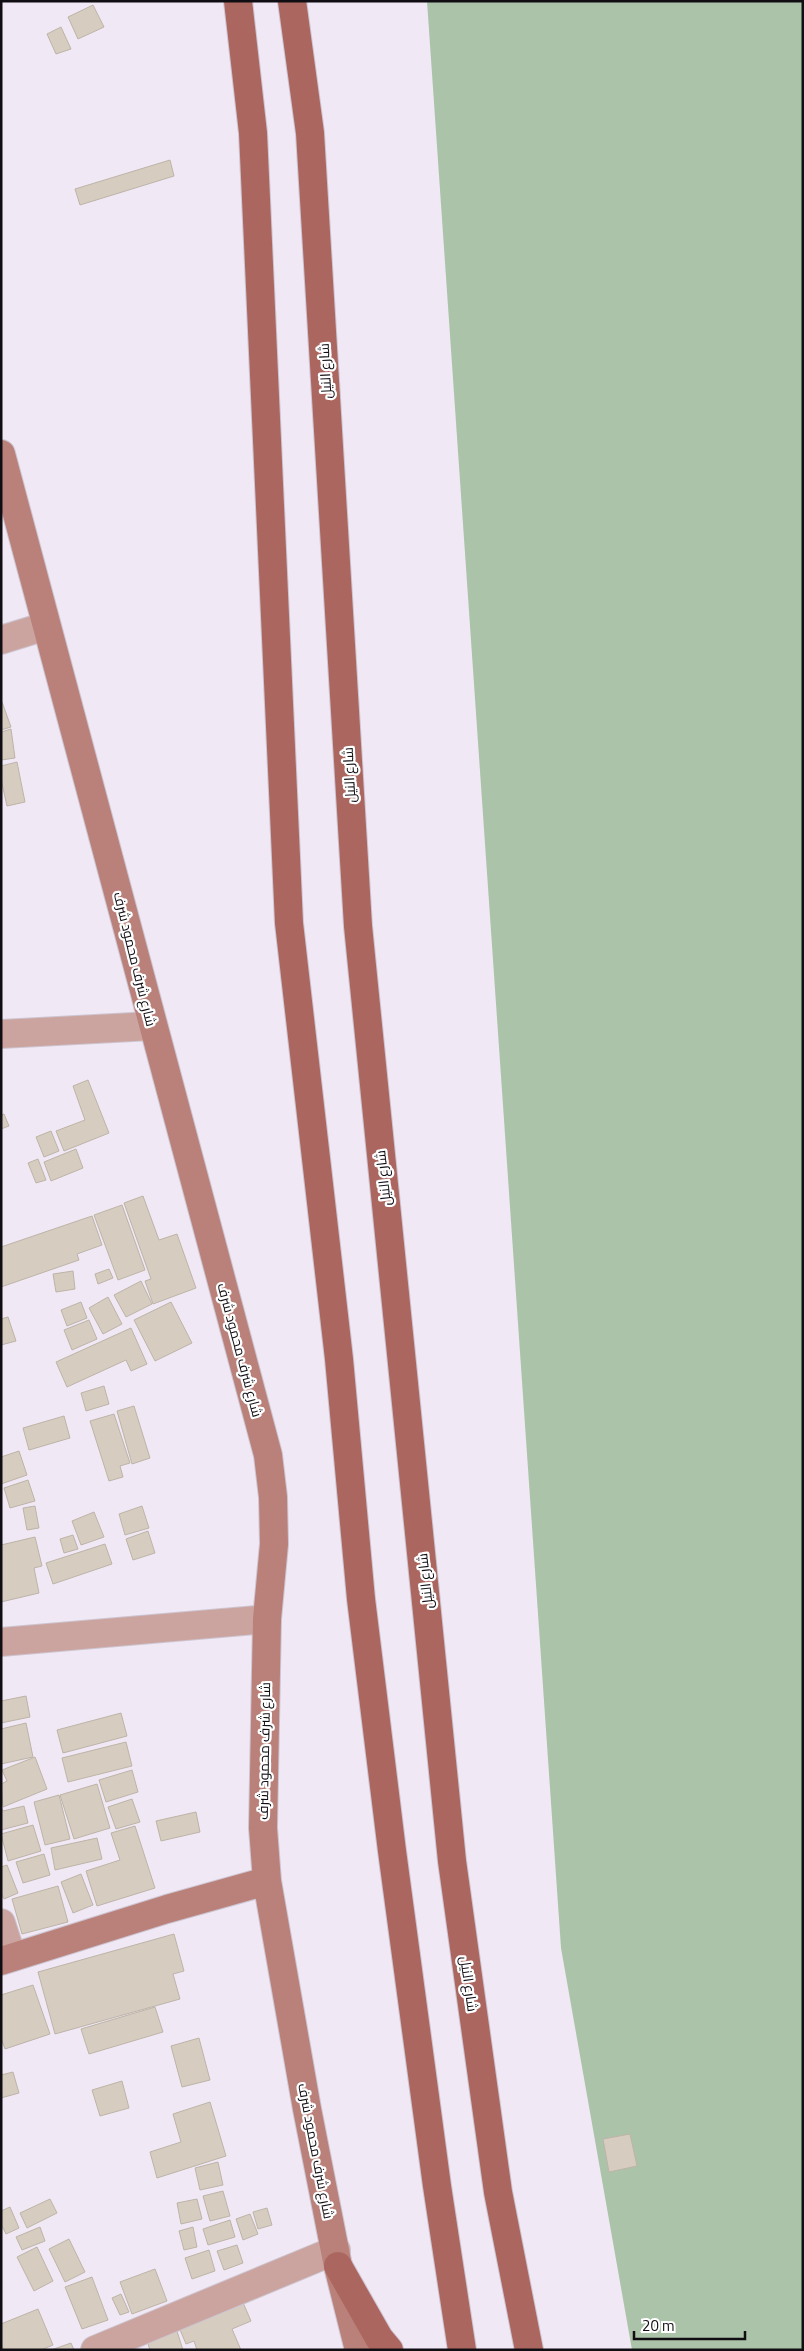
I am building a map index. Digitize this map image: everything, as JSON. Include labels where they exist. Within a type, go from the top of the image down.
[{"type":"main road","points":[[238,1],[254,133],[289,923],[339,1359],[361,1599],[388,1822],[437,2186],[462,2350]]},
{"type":"main road","name":"شارع النيل","points":[[292,1],[310,132],[358,926],[452,1861],[498,2192],[529,2350]]},
{"type":"main road","points":[[337,2258],[380,2338],[389,2350]]},
{"type":"street","name":"شارع شرف محمود شرف","points":[[1,454],[46,626],[79,740],[152,1026],[268,1455],[273,1497],[274,1544],[266,1619],[263,1828],[267,1881],[307,2109],[337,2258],[359,2350]]},
{"type":"street","points":[[1,640],[46,626]]},
{"type":"street","points":[[1,1034],[152,1026]]},
{"type":"street","points":[[1,1642],[266,1619]]},
{"type":"street","points":[[1,1923],[7,1959],[167,1909],[267,1881]]},
{"type":"street","points":[[95,2350],[337,2258]]},
{"type":"green space","points":[[427,1],[803,1],[803,2350],[632,2350],[561,1948]]},
{"type":"building","points":[[93,5],[104,27],[78,39],[68,17]]},
{"type":"building","points":[[61,27],[71,49],[56,54],[47,34]]},
{"type":"building","points":[[170,160],[174,176],[80,205],[75,189]]},
{"type":"building","points":[[1,703],[11,727],[1,730]]},
{"type":"building","points":[[11,729],[15,758],[1,760],[1,732]]},
{"type":"building","points":[[17,762],[25,802],[7,806],[1,779],[1,766]]},
{"type":"building","points":[[88,1080],[109,1133],[64,1151],[56,1131],[85,1120],[73,1086]]},
{"type":"building","points":[[4,1114],[9,1126],[1,1129],[1,1115]]},
{"type":"building","points":[[51,1131],[59,1151],[44,1157],[36,1137]]},
{"type":"building","points":[[76,1149],[83,1168],[51,1181],[44,1162]]},
{"type":"building","points":[[38,1159],[46,1180],[36,1183],[28,1163]]},
{"type":"building","points":[[143,1196],[159,1240],[177,1234],[196,1288],[153,1304],[145,1281],[151,1279],[124,1203]]},
{"type":"building","points":[[122,1205],[145,1270],[118,1280],[94,1215]]},
{"type":"building","points":[[92,1216],[102,1245],[77,1254],[79,1260],[1,1287],[1,1247]]},
{"type":"building","points":[[109,1269],[113,1278],[98,1284],[95,1274]]},
{"type":"building","points":[[73,1271],[75,1289],[56,1292],[53,1274]]},
{"type":"building","points":[[141,1281],[152,1304],[126,1317],[114,1295]]},
{"type":"building","points":[[108,1297],[122,1324],[103,1334],[89,1308]]},
{"type":"building","points":[[81,1302],[87,1318],[67,1326],[61,1310]]},
{"type":"building","points":[[171,1302],[192,1343],[155,1361],[134,1320]]},
{"type":"building","points":[[8,1317],[16,1341],[1,1345],[1,1319]]},
{"type":"building","points":[[89,1320],[97,1339],[72,1350],[64,1330]]},
{"type":"building","points":[[131,1328],[147,1364],[131,1371],[126,1360],[67,1387],[56,1362]]},
{"type":"building","points":[[104,1386],[109,1404],[86,1411],[81,1393]]},
{"type":"building","points":[[134,1406],[150,1458],[132,1464],[117,1411]]},
{"type":"building","points":[[114,1414],[130,1463],[120,1466],[123,1477],[109,1481],[90,1421]]},
{"type":"building","points":[[64,1416],[70,1438],[29,1450],[23,1428]]},
{"type":"building","points":[[19,1451],[27,1475],[1,1484],[1,1457]]},
{"type":"building","points":[[28,1480],[35,1501],[10,1508],[4,1488]]},
{"type":"building","points":[[35,1506],[39,1528],[27,1530],[23,1508]]},
{"type":"building","points":[[142,1506],[149,1528],[125,1535],[119,1514]]},
{"type":"building","points":[[94,1512],[104,1537],[81,1545],[72,1521]]},
{"type":"building","points":[[148,1531],[155,1553],[133,1560],[126,1539]]},
{"type":"building","points":[[73,1535],[78,1549],[64,1553],[60,1539]]},
{"type":"building","points":[[35,1537],[42,1566],[34,1568],[39,1593],[1,1602],[1,1545]]},
{"type":"building","points":[[105,1544],[112,1564],[53,1584],[46,1563]]},
{"type":"building","points":[[26,1696],[30,1717],[1,1723],[1,1701]]},
{"type":"building","points":[[121,1713],[127,1736],[63,1753],[57,1730]]},
{"type":"building","points":[[26,1723],[33,1757],[1,1764],[1,1729]]},
{"type":"building","points":[[126,1742],[132,1766],[68,1782],[62,1758]]},
{"type":"building","points":[[35,1757],[47,1789],[3,1807],[1,1784],[7,1781],[2,1770]]},
{"type":"building","points":[[132,1770],[138,1792],[106,1802],[99,1780]]},
{"type":"building","points":[[97,1784],[110,1828],[74,1839],[60,1795]]},
{"type":"building","points":[[59,1795],[70,1839],[45,1845],[34,1802]]},
{"type":"building","points":[[132,1799],[140,1822],[116,1829],[108,1807]]},
{"type":"building","points":[[24,1806],[28,1823],[1,1830],[1,1807],[3,1811]]},
{"type":"building","points":[[196,1812],[200,1832],[161,1841],[156,1821]]},
{"type":"building","points":[[33,1825],[41,1851],[8,1861],[1,1834]]},
{"type":"building","points":[[135,1826],[155,1888],[97,1906],[86,1871],[120,1860],[111,1833]]},
{"type":"building","points":[[97,1838],[102,1859],[55,1870],[51,1848]]},
{"type":"building","points":[[44,1854],[50,1875],[23,1883],[16,1862]]},
{"type":"building","points":[[7,1865],[18,1893],[4,1899],[1,1893],[1,1867]]},
{"type":"building","points":[[81,1874],[93,1905],[73,1913],[61,1882]]},
{"type":"building","points":[[58,1886],[68,1922],[22,1934],[12,1899]]},
{"type":"building","points":[[174,1934],[184,1971],[173,1974],[180,1999],[55,2034],[38,1972]]},
{"type":"building","points":[[33,1985],[50,2034],[5,2049],[1,2038],[1,1995]]},
{"type":"building","points":[[155,2007],[163,2032],[89,2054],[81,2029]]},
{"type":"building","points":[[199,2038],[210,2080],[182,2087],[171,2046]]},
{"type":"building","points":[[13,2072],[19,2093],[1,2098],[1,2075]]},
{"type":"building","points":[[122,2081],[129,2108],[100,2116],[92,2090]]},
{"type":"building","points":[[210,2102],[226,2156],[157,2178],[150,2152],[181,2142],[173,2114]]},
{"type":"building","points":[[630,2134],[637,2166],[609,2172],[603,2139]]},
{"type":"building","points":[[218,2162],[223,2185],[200,2190],[195,2168]]},
{"type":"building","points":[[223,2191],[230,2216],[210,2221],[203,2196]]},
{"type":"building","points":[[50,2199],[57,2213],[27,2228],[20,2213]]},
{"type":"building","points":[[197,2199],[202,2219],[181,2224],[177,2203]]},
{"type":"building","points":[[10,2207],[19,2228],[6,2234],[1,2224],[1,2211]]},
{"type":"building","points":[[267,2208],[272,2225],[258,2229],[253,2212]]},
{"type":"building","points":[[250,2214],[258,2234],[243,2240],[236,2219]]},
{"type":"building","points":[[230,2220],[235,2237],[208,2245],[203,2229]]},
{"type":"building","points":[[40,2227],[45,2241],[22,2250],[16,2237]]},
{"type":"building","points":[[193,2227],[197,2247],[184,2250],[179,2231]]},
{"type":"building","points":[[69,2239],[85,2272],[65,2282],[49,2249]]},
{"type":"building","points":[[237,2245],[243,2263],[224,2270],[217,2251]]},
{"type":"building","points":[[37,2247],[53,2281],[34,2291],[17,2257]]},
{"type":"building","points":[[209,2250],[215,2271],[192,2279],[185,2258]]},
{"type":"building","points":[[155,2269],[167,2301],[132,2314],[120,2282]]},
{"type":"building","points":[[92,2277],[108,2320],[82,2329],[65,2287]]},
{"type":"building","points":[[121,2294],[129,2312],[120,2315],[112,2298]]},
{"type":"building","points":[[241,2298],[251,2321],[232,2329],[241,2350],[197,2350],[194,2341],[186,2344],[176,2320]]},
{"type":"building","points":[[38,2309],[53,2345],[41,2350],[4,2350],[1,2344],[1,2324]]},
{"type":"building","points":[[175,2325],[183,2350],[150,2350],[145,2335]]},
{"type":"building","points":[[71,2343],[74,2350],[51,2350]]}]
